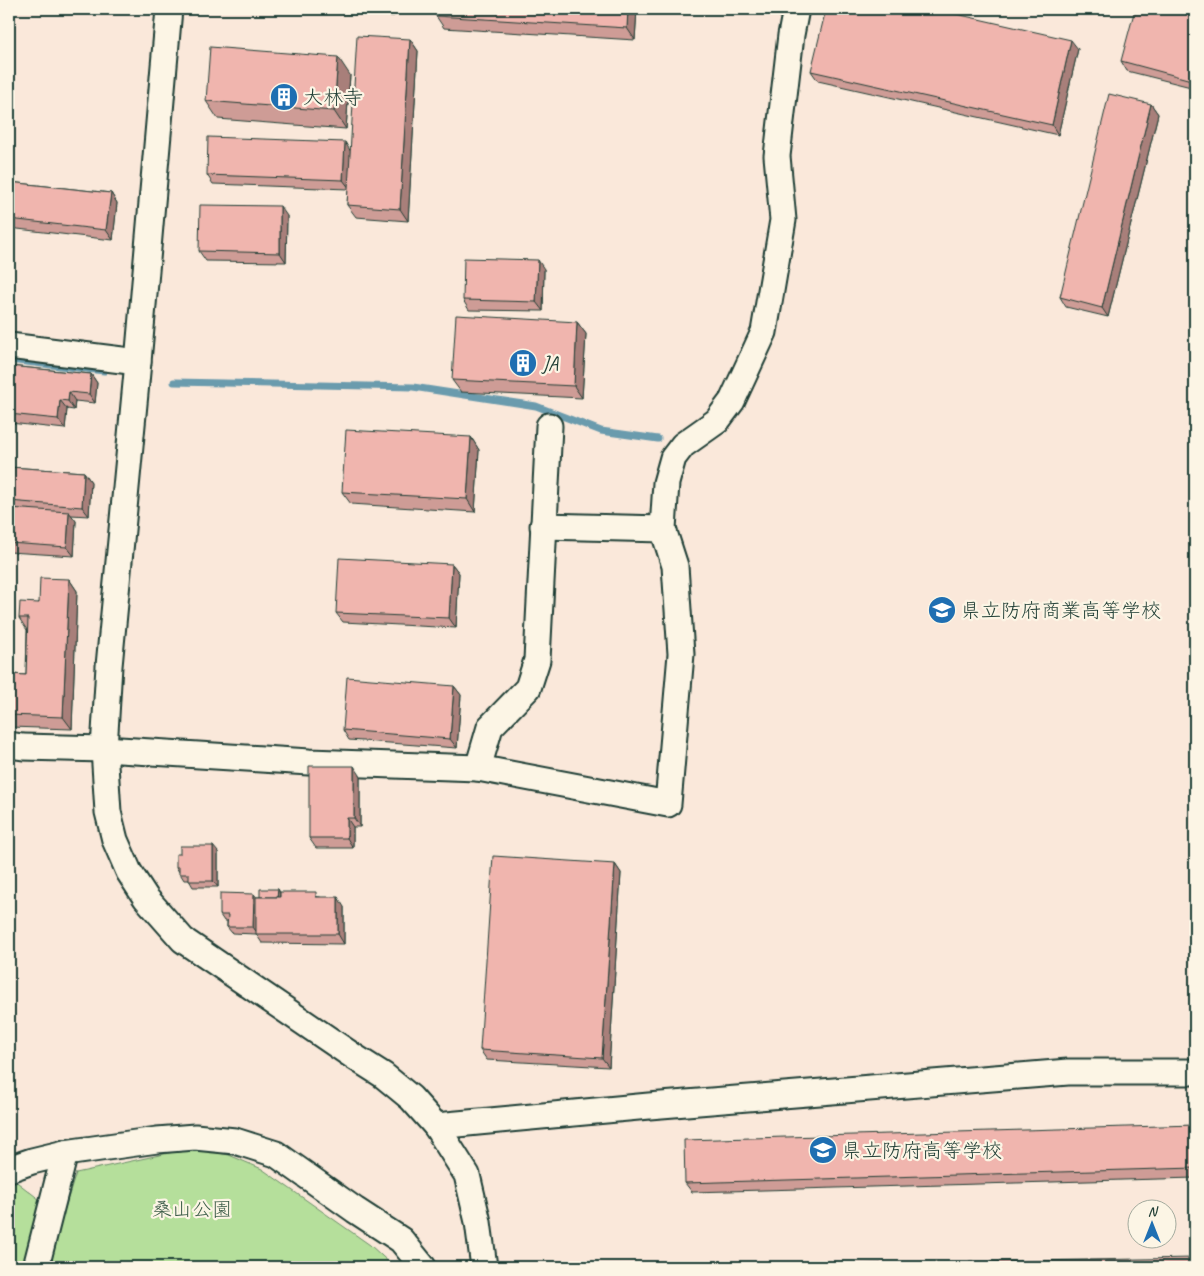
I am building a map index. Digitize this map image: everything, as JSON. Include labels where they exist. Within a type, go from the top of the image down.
[{"type":"street","points":[[169,9],[109,666],[104,749],[108,812],[115,840],[129,872],[146,898],[183,940],[353,1056],[383,1074],[411,1098],[436,1126],[467,1175],[478,1222],[484,1267]]},
{"type":"street","points":[[9,745],[309,762],[478,768],[668,804],[681,654],[675,566],[663,529],[666,483],[673,458],[683,445],[717,421],[732,401],[764,332],[782,220],[777,156],[791,35],[796,9]]},
{"type":"street","points":[[9,346],[138,362]]},
{"type":"street","points":[[478,768],[490,727],[528,688],[537,660],[549,426]]},
{"type":"street","points":[[543,526],[663,529]]},
{"type":"street","points":[[436,1126],[649,1106],[1068,1072],[1195,1072]]},
{"type":"street","points":[[9,1169],[65,1153],[157,1140],[195,1137],[235,1141],[276,1154],[401,1240],[423,1267]]},
{"type":"street","points":[[36,1267],[65,1153]]},
{"type":"green space","name":"桑山公園","points":[[192,1148],[229,1155],[262,1169],[370,1245],[394,1267],[9,1267],[9,1176],[62,1217],[76,1173]]},
{"type":"building","points":[[436,9],[628,9],[627,28],[436,16]]},
{"type":"building","points":[[826,9],[934,9],[1071,40],[1052,125],[811,71]]},
{"type":"building","points":[[1135,9],[1195,9],[1195,81],[1121,61]]},
{"type":"building","points":[[357,36],[410,39],[400,209],[347,205]]},
{"type":"building","name":"大林寺","points":[[210,47],[338,57],[334,111],[206,101]]},
{"type":"building","points":[[1109,94],[1151,104],[1102,308],[1060,297]]},
{"type":"building","points":[[208,137],[345,142],[343,180],[207,175]]},
{"type":"building","points":[[9,182],[111,193],[106,230],[9,219]]},
{"type":"building","points":[[200,205],[280,206],[280,253],[199,251]]},
{"type":"building","points":[[464,258],[538,260],[536,302],[463,300]]},
{"type":"building","name":"JA","points":[[456,315],[577,322],[574,386],[452,380]]},
{"type":"building","points":[[9,366],[91,374],[89,394],[69,392],[68,401],[60,400],[58,419],[9,414]]},
{"type":"building","points":[[346,430],[471,437],[467,499],[342,492]]},
{"type":"building","points":[[9,467],[84,472],[82,507],[9,501]]},
{"type":"building","points":[[9,508],[69,512],[67,547],[9,543]]},
{"type":"building","points":[[339,558],[452,564],[449,618],[336,613]]},
{"type":"building","points":[[40,578],[69,579],[63,717],[9,715],[9,674],[26,675],[28,618],[19,618],[20,602],[39,603]]},
{"type":"building","points":[[347,677],[454,686],[450,739],[343,730]]},
{"type":"building","points":[[309,766],[354,766],[354,818],[347,818],[347,838],[309,838]]},
{"type":"building","points":[[180,846],[213,846],[213,881],[189,881],[189,874],[179,874],[179,867],[176,867],[176,854],[180,854]]},
{"type":"building","points":[[493,856],[615,864],[602,1058],[480,1050]]},
{"type":"building","points":[[260,889],[278,889],[277,897],[260,897]]},
{"type":"building","points":[[280,892],[316,892],[316,897],[338,897],[338,934],[256,934],[256,897],[280,897]]},
{"type":"building","points":[[220,893],[254,894],[253,927],[227,927],[228,915],[220,915]]},
{"type":"building","points":[[1195,1125],[1195,1168],[685,1183],[684,1140]]},
{"type":"building","points":[[1195,1258],[1195,1267],[705,1267]]},
{"type":"waterway","points":[[9,360],[104,371]]},
{"type":"waterway","points":[[174,382],[413,387],[536,406],[601,431],[658,439]]},
{"type":"place","name":"大林寺","points":[[284,97]]},
{"type":"place","name":"JA","points":[[523,363]]},
{"type":"place","name":"県立防府商業高等学校","points":[[942,610]]},
{"type":"place","name":"県立防府高等学校","points":[[823,1150]]}]
